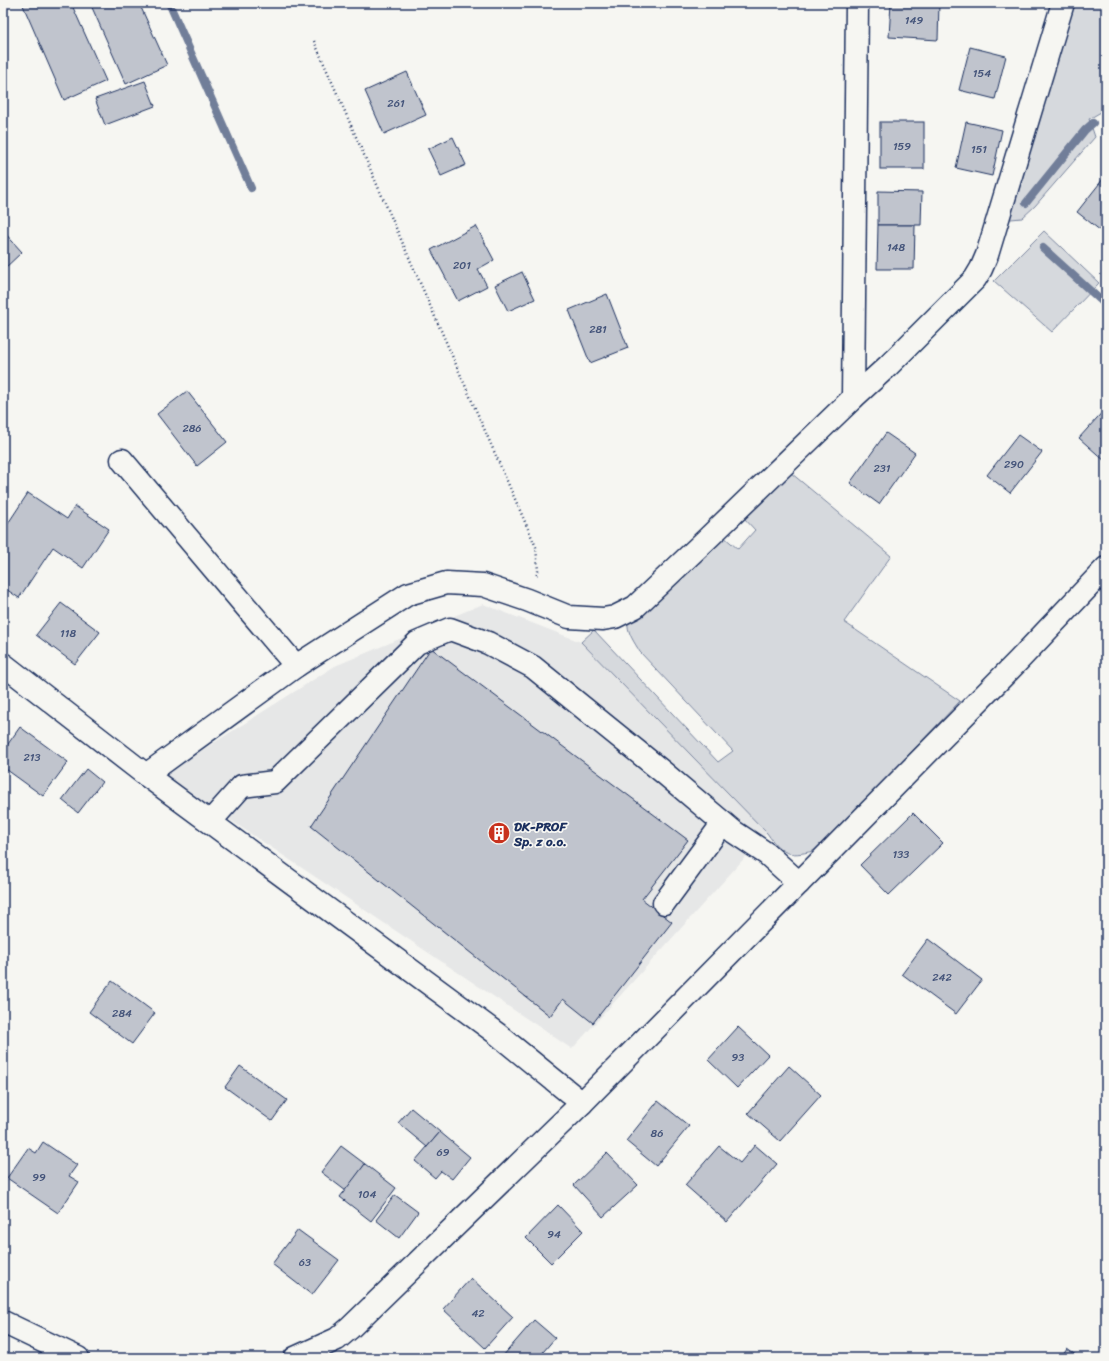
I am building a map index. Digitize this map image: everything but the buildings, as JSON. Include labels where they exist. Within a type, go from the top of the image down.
[{"type":"street","points":[[853,398],[857,3]]},
{"type":"street","points":[[146,775],[296,666],[408,594],[446,583],[483,585],[527,600],[569,617],[603,619],[615,617],[635,607],[888,366],[974,279],[981,269],[987,254],[1063,3]]},
{"type":"street","points":[[122,460],[296,666]]},
{"type":"street","points":[[296,1358],[337,1339],[350,1328],[582,1103],[1018,661],[1106,568]]},
{"type":"street","points":[[210,822],[242,786],[275,782],[417,643],[450,629],[488,643],[533,667],[734,832],[767,854],[799,883]]},
{"type":"street","points":[[3,664],[146,775],[496,1033],[582,1103]]},
{"type":"street","points":[[664,903],[723,823]]},
{"type":"street","points":[[3,1322],[78,1358]]},
{"type":"path","points":[[314,41],[536,547],[538,571],[527,600]]},
{"type":"path","points":[[3,1355],[10,1358]]},
{"type":"shaded area","points":[[1071,3],[1106,3],[1106,109],[1089,119],[1095,137],[1035,206],[1022,218],[1011,219],[1006,217]]},
{"type":"shaded area","points":[[1044,231],[1099,283],[1052,332],[994,281]]},
{"type":"shaded area","points":[[791,473],[891,556],[844,622],[960,701],[818,850],[794,854],[783,851],[778,847],[767,833],[581,642],[594,630],[718,762],[733,751],[640,652],[628,629],[628,620],[723,536],[738,549],[755,530],[744,518]]},
{"type":"shaded area","points":[[483,604],[581,642],[767,833],[572,1049],[163,775],[335,666]]},
{"type":"waterway","points":[[169,3],[251,188]]},
{"type":"waterway","points":[[1026,203],[1085,130],[1093,123]]},
{"type":"waterway","points":[[1043,248],[1106,305]]},
{"type":"place","name":"DK-PROF Sp. z o.o.","points":[[499,833]]}]
